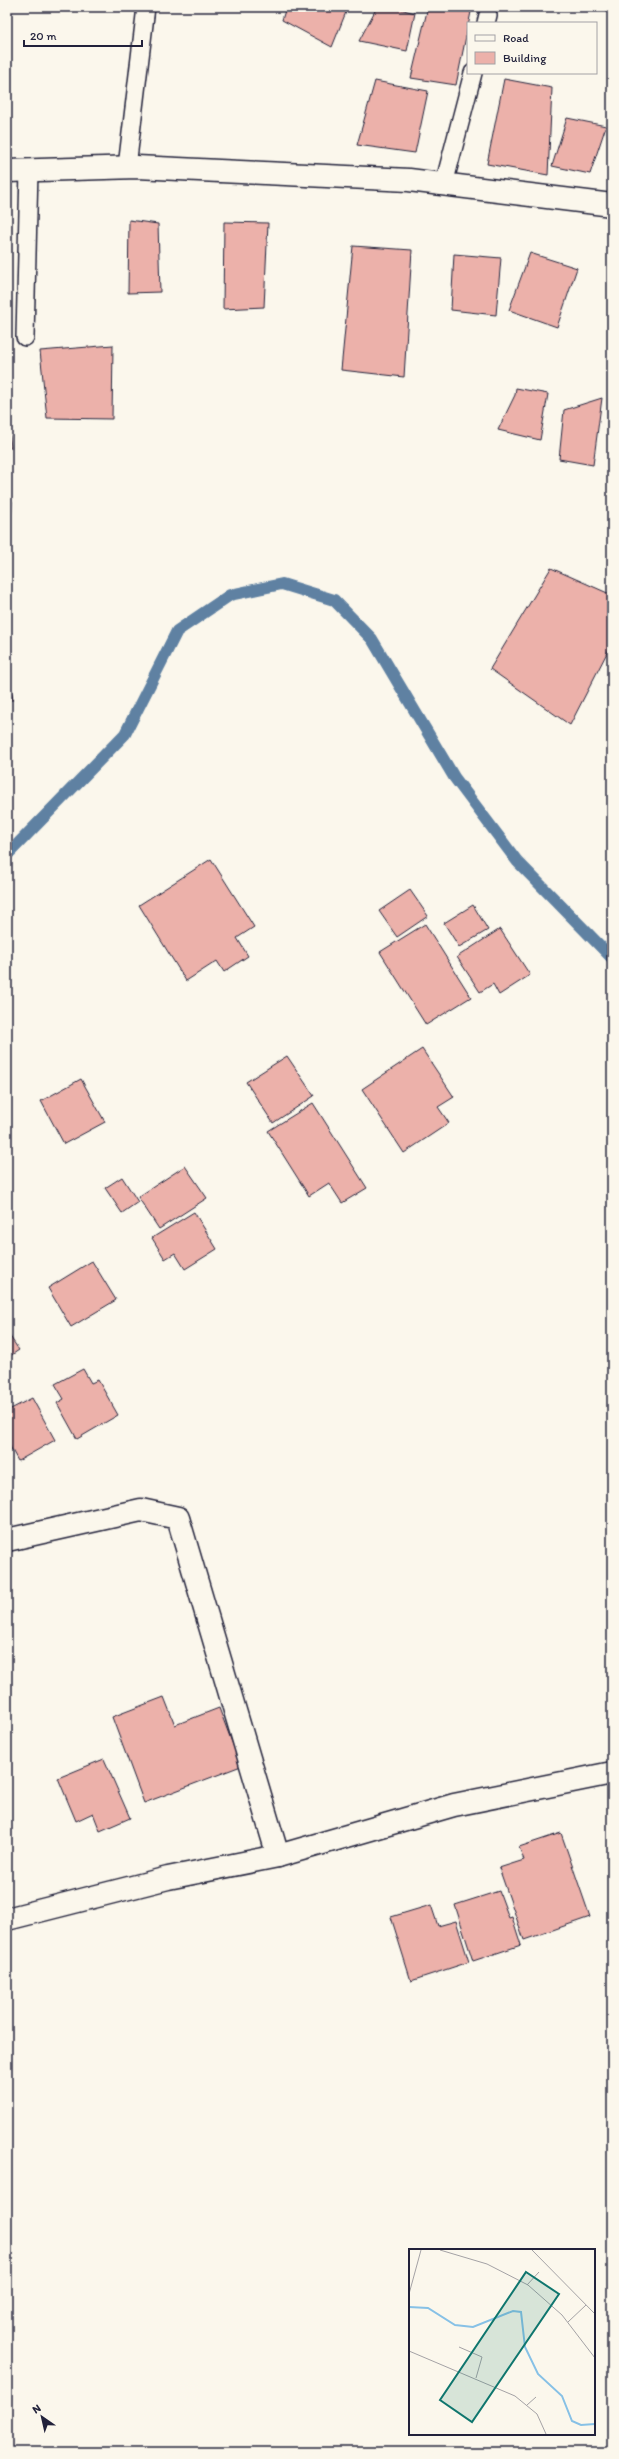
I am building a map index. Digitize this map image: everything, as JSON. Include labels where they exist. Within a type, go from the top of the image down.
[{"type":"street","points":[[7,171],[127,167],[409,180],[612,205]]},
{"type":"street","points":[[7,1540],[141,1510],[178,1518],[278,1856]]},
{"type":"street","points":[[7,1919],[168,1878],[278,1856],[454,1805],[612,1773]]},
{"type":"lane","points":[[127,167],[146,7]]},
{"type":"lane","points":[[444,184],[473,74]]},
{"type":"lane","points":[[25,336],[30,170]]},
{"type":"building","points":[[286,7],[348,7],[332,47],[282,20]]},
{"type":"building","points":[[377,7],[392,7],[415,13],[407,51],[359,41]]},
{"type":"building","points":[[428,7],[472,7],[469,22],[467,22],[467,31],[456,85],[411,78]]},
{"type":"building","points":[[504,79],[552,88],[548,175],[487,164]]},
{"type":"building","points":[[375,81],[428,91],[415,153],[357,145]]},
{"type":"building","points":[[567,118],[606,126],[590,174],[552,166]]},
{"type":"building","points":[[129,220],[158,224],[160,292],[128,293]]},
{"type":"building","points":[[224,222],[268,223],[264,307],[223,309]]},
{"type":"building","points":[[353,246],[412,250],[404,377],[341,370]]},
{"type":"building","points":[[530,253],[577,268],[557,327],[509,310]]},
{"type":"building","points":[[454,254],[501,258],[496,315],[451,310]]},
{"type":"building","points":[[113,345],[112,419],[47,418],[40,351]]},
{"type":"building","points":[[516,388],[548,394],[540,440],[498,430],[515,395]]},
{"type":"building","points":[[602,398],[593,465],[559,459],[564,410]]},
{"type":"building","points":[[7,409],[11,448],[7,448]]},
{"type":"building","points":[[7,501],[12,501],[10,555],[7,554]]},
{"type":"building","points":[[551,568],[612,595],[612,643],[570,725],[490,669]]},
{"type":"building","points":[[7,667],[13,700],[7,700]]},
{"type":"building","points":[[211,859],[254,927],[237,938],[248,956],[224,972],[217,961],[186,981],[139,905]]},
{"type":"building","points":[[410,890],[428,916],[397,937],[379,911]]},
{"type":"building","points":[[473,905],[488,930],[459,947],[444,923]]},
{"type":"building","points":[[425,924],[471,997],[426,1025],[380,952]]},
{"type":"building","points":[[500,929],[530,975],[499,995],[493,984],[480,992],[457,957]]},
{"type":"building","points":[[422,1049],[454,1097],[438,1107],[449,1123],[404,1153],[362,1089]]},
{"type":"building","points":[[287,1056],[314,1096],[273,1123],[246,1082]]},
{"type":"building","points":[[81,1079],[105,1122],[64,1144],[41,1101]]},
{"type":"building","points":[[313,1103],[367,1188],[342,1203],[329,1183],[309,1196],[268,1131]]},
{"type":"building","points":[[185,1166],[207,1198],[159,1229],[138,1197]]},
{"type":"building","points":[[122,1177],[138,1202],[122,1213],[105,1188]]},
{"type":"building","points":[[194,1212],[217,1249],[185,1269],[175,1253],[165,1259],[152,1238]]},
{"type":"building","points":[[92,1261],[116,1300],[71,1327],[48,1288]]},
{"type":"building","points":[[7,1332],[19,1350],[7,1358]]},
{"type":"building","points":[[83,1369],[91,1383],[98,1380],[118,1415],[77,1439],[57,1403],[64,1399],[55,1384]]},
{"type":"building","points":[[32,1398],[55,1440],[18,1461],[7,1441],[7,1411]]},
{"type":"building","points":[[164,1697],[175,1725],[219,1708],[241,1766],[144,1803],[112,1717]]},
{"type":"building","points":[[104,1759],[130,1818],[100,1831],[93,1813],[76,1821],[58,1778]]},
{"type":"building","points":[[561,1833],[590,1917],[524,1940],[499,1868],[524,1860],[519,1847]]},
{"type":"building","points":[[499,1891],[509,1918],[512,1917],[521,1945],[473,1961],[455,1905]]},
{"type":"building","points":[[431,1905],[438,1926],[456,1921],[469,1962],[411,1981],[391,1917]]},
{"type":"waterway","points":[[7,855],[125,734],[177,631],[230,595],[282,584],[334,600],[372,639],[454,777],[517,861],[612,958]]}]
